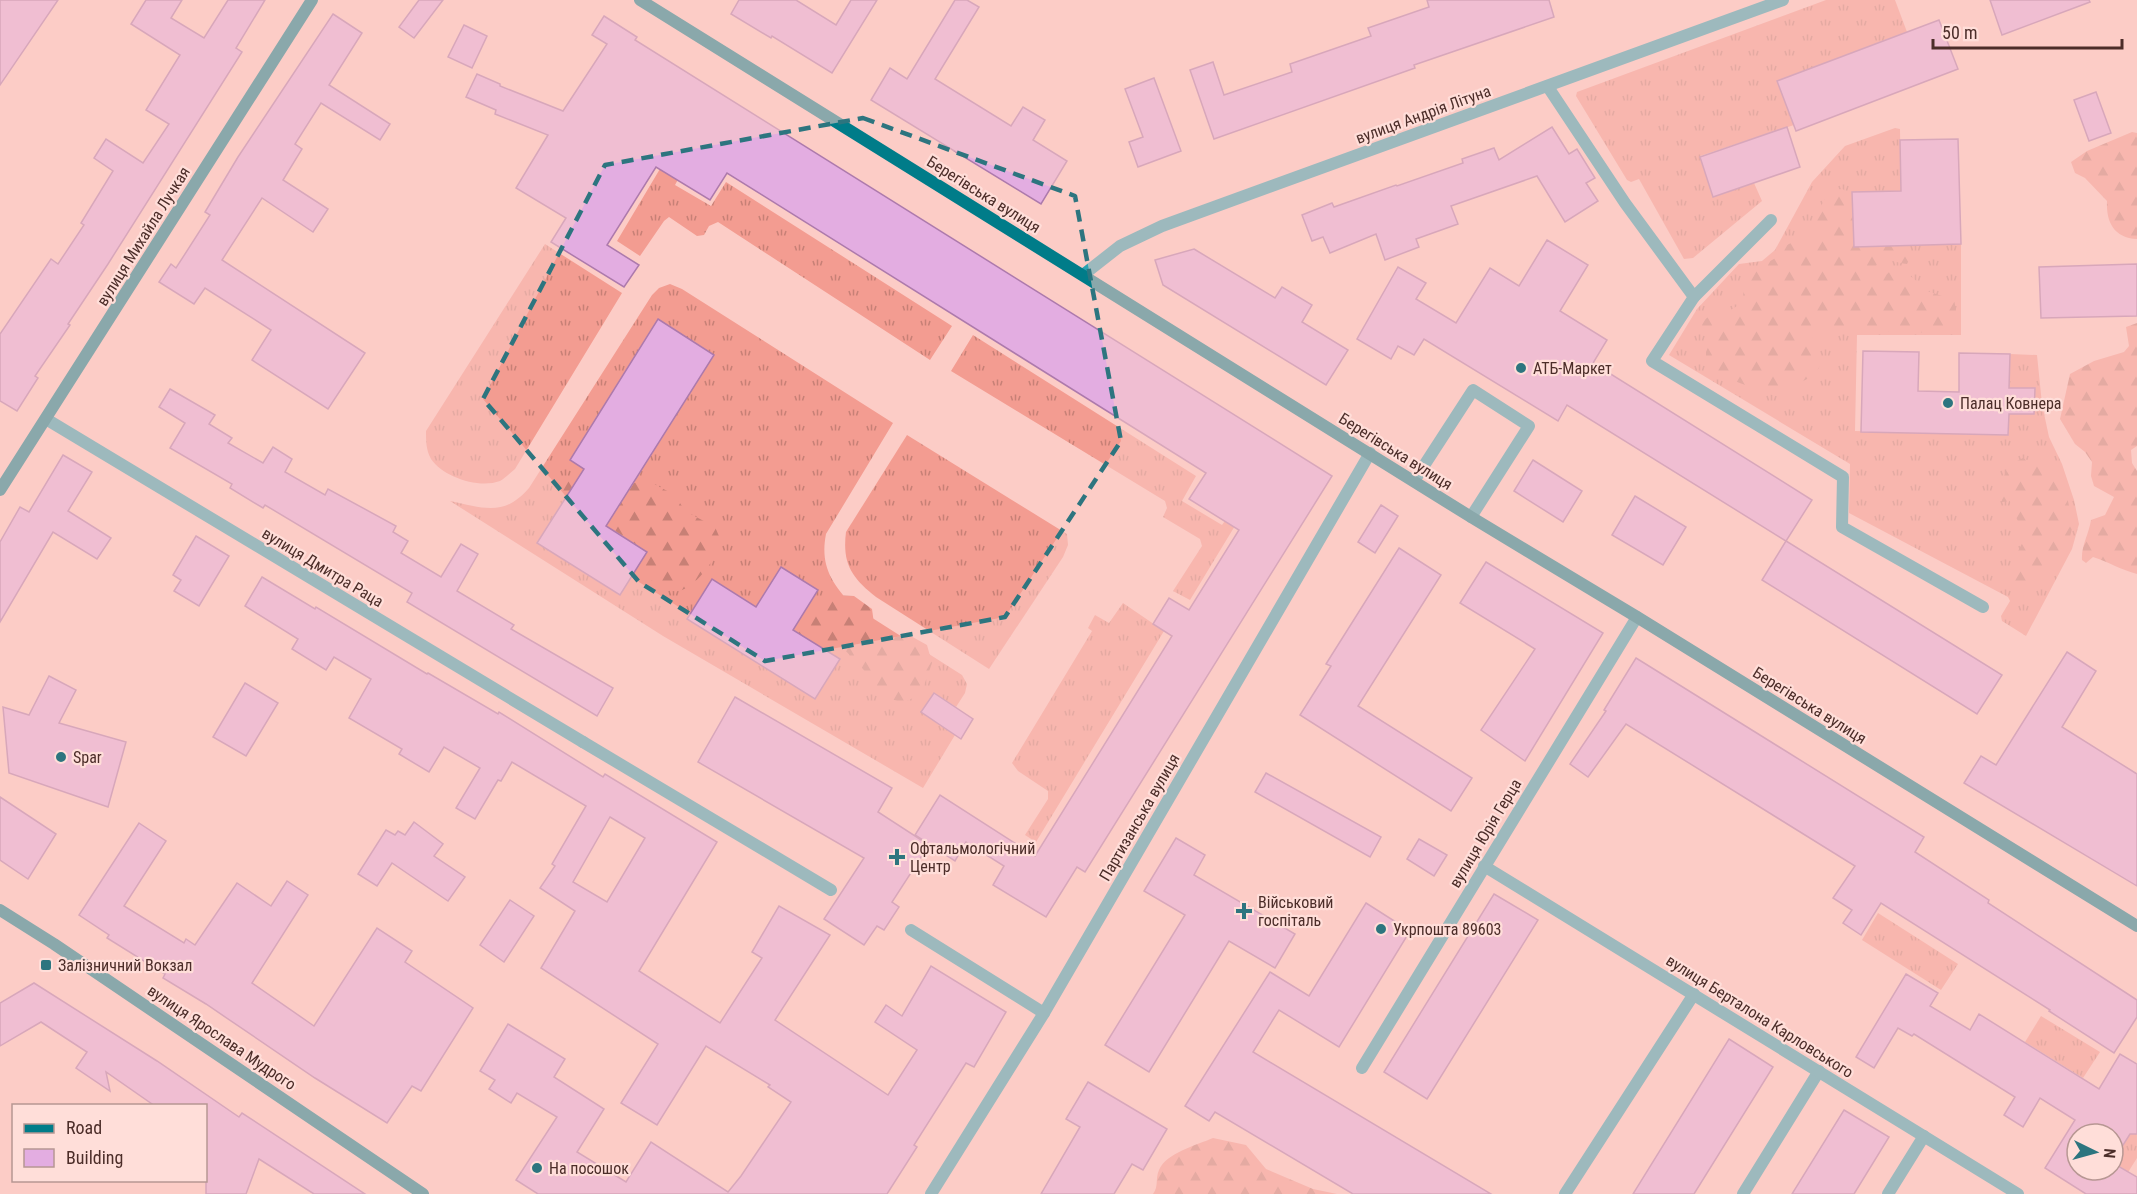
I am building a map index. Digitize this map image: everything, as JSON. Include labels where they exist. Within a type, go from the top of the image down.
[{"type":"main road","name":"вулиця Михайла Лучкая","points":[[0,490],[312,0]]},
{"type":"main road","name":"Берегівська вулиця","points":[[640,0],[1471,517],[2137,926]]},
{"type":"main road","name":"вулиця Ярослава Мудрого","points":[[0,910],[54,944],[423,1194]]},
{"type":"street","name":"вулиця Андрія Літуна","points":[[1083,275],[1120,246],[1162,226],[1783,0]]},
{"type":"street","points":[[1548,87],[1625,203],[1694,297]]},
{"type":"street","points":[[1771,220],[1694,297],[1652,361],[1843,477],[1842,527],[1983,607]]},
{"type":"street","points":[[1414,481],[1473,390],[1529,426],[1471,517]]},
{"type":"street","name":"вулиця Дмитра Раца","points":[[46,419],[831,890]]},
{"type":"street","name":"Партизанська вулиця","points":[[931,1194],[1044,1014],[1370,453]]},
{"type":"street","name":"вулиця Юрія Герца","points":[[1362,1068],[1637,617]]},
{"type":"street","name":"вулиця Берталона Карловського","points":[[1484,866],[2019,1194]]},
{"type":"street","points":[[911,930],[1044,1014]]},
{"type":"street","points":[[1565,1194],[1694,994]]},
{"type":"street","points":[[1743,1194],[1819,1071]]},
{"type":"street","points":[[1888,1194],[1924,1136]]},
{"type":"highlighted area","points":[[863,118],[1075,196],[1121,441],[1005,617],[765,661],[639,582],[483,399],[605,165]]},
{"type":"green space","points":[[1826,0],[1895,0],[1907,32],[1778,81],[1794,125],[1700,156],[1713,197],[1754,183],[1762,201],[1693,258],[1684,259],[1639,179],[1631,182],[1627,180],[1576,96],[1577,92]]},
{"type":"green space","points":[[1895,128],[1900,129],[1901,191],[1853,192],[1854,246],[1961,244],[1961,335],[1857,335],[1855,431],[2008,435],[2009,414],[2034,388],[2009,388],[2010,354],[2037,355],[2042,404],[2049,437],[2062,464],[2079,524],[2072,549],[2026,636],[2002,621],[2001,616],[2010,601],[2008,597],[1849,513],[1850,464],[1669,355],[1697,309],[1739,264],[1762,261],[1775,250],[1812,182],[1845,146]]},
{"type":"green space","points":[[2132,132],[2137,133],[2137,239],[2122,236],[2113,228],[2108,216],[2107,201],[2085,178],[2075,173],[2071,162],[2087,151]]},
{"type":"green space","points":[[673,147],[690,157],[675,185],[711,206],[726,182],[952,326],[930,360],[718,222],[709,226],[704,235],[697,236],[669,217],[640,256],[617,241]]},
{"type":"green space","points":[[1843,189],[1853,209],[1910,251],[1907,264],[1880,259],[1876,266],[1878,273],[1887,274],[1896,269],[1903,271],[1924,290],[1954,300],[1956,314],[1953,325],[1947,333],[1825,330],[1815,334],[1812,339],[1814,348],[1820,357],[1819,368],[1807,379],[1775,396],[1721,376],[1706,365],[1706,352],[1710,343],[1701,323],[1714,312],[1729,311],[1742,303],[1746,275],[1779,256],[1783,247],[1797,240],[1809,243],[1817,214],[1830,190]]},
{"type":"green space","points":[[545,244],[622,293],[515,469],[500,481],[491,483],[462,480],[444,471],[431,459],[427,449],[426,431]]},
{"type":"green space","points":[[670,284],[682,289],[893,423],[826,534],[825,555],[833,581],[852,605],[962,675],[967,684],[965,693],[956,707],[934,693],[922,712],[955,735],[923,788],[663,636],[450,501],[493,508],[502,507],[520,497],[529,488],[652,295],[659,288]]},
{"type":"green space","points":[[2137,323],[2137,446],[2131,450],[2132,463],[2137,471],[2137,574],[2093,557],[2086,563],[2082,560],[2091,520],[2105,515],[2114,497],[2094,486],[2091,476],[2092,462],[2075,444],[2060,419],[2070,374],[2094,361],[2124,352],[2129,346],[2126,327]]},
{"type":"green space","points":[[973,335],[1196,476],[1182,501],[1222,525],[1239,501],[1247,506],[1190,600],[1173,591],[1202,546],[1200,539],[1163,517],[1167,508],[1165,501],[951,371]]},
{"type":"green space","points":[[907,435],[1067,534],[1068,545],[1063,557],[989,669],[876,597],[855,577],[847,562],[846,532]]},
{"type":"green space","points":[[2023,458],[2046,469],[2059,469],[2069,506],[2076,512],[2065,557],[2059,564],[2042,572],[2038,582],[2028,585],[2017,583],[2006,574],[2026,536],[2011,508],[2010,501],[2002,502],[2002,481],[2009,465]]},
{"type":"green space","points":[[585,470],[626,496],[634,483],[652,483],[675,495],[685,511],[715,527],[722,543],[701,576],[685,589],[677,591],[669,590],[648,580],[638,566],[647,551],[565,499],[560,488],[571,475]]},
{"type":"green space","points":[[833,595],[854,596],[872,609],[875,631],[886,639],[909,635],[927,645],[932,663],[921,694],[903,703],[883,696],[863,669],[843,648],[824,639],[815,644],[793,630],[813,598]]},
{"type":"green space","points":[[1123,603],[1164,631],[1036,842],[1025,835],[1048,799],[1048,791],[1018,771],[1012,763],[1092,631],[1088,628],[1095,615],[1109,623]]},
{"type":"green space","points":[[1878,913],[1958,964],[1941,990],[1862,940]]},
{"type":"green space","points":[[2041,1016],[2100,1052],[2083,1078],[2025,1042]]},
{"type":"green space","points":[[2137,1117],[2137,1158],[2125,1177],[2125,1142],[2125,1126]]},
{"type":"green space","points":[[1213,1138],[1246,1145],[1266,1169],[1313,1189],[1337,1194],[1153,1194],[1159,1170],[1168,1159],[1183,1150]]},
{"type":"building","points":[[0,0],[58,0],[0,85]]},
{"type":"building","points":[[146,0],[182,0],[171,18],[204,38],[228,0],[265,0],[236,48],[242,52],[68,324],[70,325],[35,376],[38,378],[17,411],[0,401],[0,334],[51,259],[58,264],[84,225],[81,223],[113,171],[94,158],[106,139],[143,163],[169,124],[146,110],[180,55],[131,24]]},
{"type":"building","points":[[419,0],[443,0],[414,38],[399,27]]},
{"type":"building","points":[[739,0],[796,0],[836,25],[851,0],[877,0],[832,73],[731,14]]},
{"type":"building","points":[[955,0],[967,0],[979,7],[935,79],[1011,126],[1023,107],[1045,120],[1033,140],[1067,161],[1041,204],[871,100],[890,68],[907,79]]},
{"type":"building","points":[[1427,0],[1549,0],[1554,17],[1414,65],[1415,68],[1214,139],[1190,70],[1213,62],[1224,95],[1292,72],[1290,64],[1371,36],[1368,28],[1429,7]]},
{"type":"building","points":[[1990,0],[2089,0],[2090,2],[2002,35]]},
{"type":"building","points":[[333,14],[362,33],[329,85],[390,124],[380,140],[321,103],[295,144],[302,149],[283,180],[328,209],[313,232],[262,198],[222,260],[365,353],[328,409],[252,360],[271,330],[205,288],[194,304],[159,282],[171,264],[176,268],[210,215],[205,212],[238,157]]},
{"type":"building","points":[[604,16],[637,37],[635,40],[1332,476],[1085,872],[1077,867],[1046,917],[993,885],[1004,866],[966,842],[955,861],[915,835],[940,795],[1035,856],[1172,636],[1153,624],[1169,598],[1189,610],[1239,530],[1189,499],[1206,473],[727,173],[710,200],[656,167],[607,245],[639,265],[624,287],[551,242],[566,218],[516,188],[548,135],[495,114],[496,110],[466,97],[477,74],[500,86],[563,111],[607,44],[592,35]]},
{"type":"building","points":[[1939,20],[1958,69],[1796,131],[1777,81]]},
{"type":"building","points":[[464,25],[487,36],[472,68],[448,57]]},
{"type":"building","points":[[1154,78],[1181,151],[1138,167],[1129,142],[1143,137],[1125,89]]},
{"type":"building","points":[[2096,92],[2111,133],[2089,141],[2074,100]]},
{"type":"building","points":[[1552,127],[1569,154],[1577,149],[1595,178],[1586,183],[1598,201],[1565,222],[1537,176],[1451,206],[1458,224],[1416,239],[1419,247],[1385,260],[1376,234],[1330,253],[1323,237],[1312,241],[1302,215],[1332,203],[1334,207],[1463,163],[1462,159],[1494,148],[1499,160]]},
{"type":"building","points":[[1787,127],[1800,167],[1713,197],[1700,157]]},
{"type":"building","points":[[1958,139],[1961,244],[1854,247],[1852,192],[1901,191],[1900,140]]},
{"type":"building","points":[[1547,240],[1588,265],[1560,311],[1607,340],[1593,363],[1812,500],[1786,541],[1567,405],[1558,421],[1424,339],[1414,355],[1398,346],[1391,359],[1357,339],[1398,267],[1426,283],[1416,299],[1456,323],[1490,268],[1519,286]]},
{"type":"building","points":[[1194,249],[1275,298],[1282,287],[1312,305],[1302,322],[1348,350],[1326,385],[1163,285],[1155,260]]},
{"type":"building","points":[[2137,264],[2137,316],[2041,318],[2039,267]]},
{"type":"building","points":[[658,319],[714,355],[606,526],[647,552],[620,595],[537,543],[584,469],[570,460]]},
{"type":"building","name":"Палац Ковнера","points":[[1863,351],[1919,352],[1918,391],[1959,392],[1959,353],[2010,354],[2009,388],[2035,388],[2034,414],[2009,414],[2008,435],[1861,432]]},
{"type":"building","points":[[170,389],[215,415],[209,424],[232,438],[228,443],[263,463],[273,447],[292,459],[285,472],[325,495],[328,489],[396,526],[393,532],[408,541],[401,553],[441,577],[461,544],[478,554],[457,591],[514,625],[511,629],[613,688],[597,716],[407,602],[412,593],[265,505],[263,508],[230,488],[232,484],[170,448],[185,423],[159,407]]},
{"type":"building","points":[[63,455],[92,472],[68,511],[111,538],[97,559],[53,532],[0,622],[0,542],[20,507],[29,512]]},
{"type":"building","points":[[1533,460],[1582,491],[1563,522],[1514,491]]},
{"type":"building","points":[[1635,496],[1686,527],[1663,565],[1612,535]]},
{"type":"building","points":[[1381,505],[1398,516],[1375,553],[1358,542]]},
{"type":"building","points":[[196,536],[229,556],[199,606],[174,591],[181,580],[173,575]]},
{"type":"building","points":[[1786,541],[2002,675],[1977,714],[1762,580]]},
{"type":"building","points":[[1399,548],[1441,575],[1358,706],[1472,778],[1451,811],[1300,715],[1331,666],[1326,664]]},
{"type":"building","points":[[1486,562],[1603,633],[1525,761],[1481,730],[1535,649],[1460,603]]},
{"type":"building","points":[[781,567],[818,590],[793,630],[840,659],[815,699],[687,619],[712,579],[756,607]]},
{"type":"building","points":[[262,577],[427,674],[498,714],[499,712],[603,777],[605,774],[717,842],[639,971],[720,1023],[762,958],[752,952],[779,906],[830,935],[775,1020],[888,1095],[917,1050],[875,1022],[886,1005],[902,1016],[931,966],[1006,1012],[974,1067],[966,1063],[914,1145],[917,1147],[887,1194],[538,1194],[516,1180],[557,1117],[517,1093],[511,1103],[489,1089],[495,1080],[480,1071],[508,1024],[565,1059],[554,1077],[604,1109],[577,1152],[626,1182],[651,1142],[728,1192],[791,1102],[768,1087],[770,1085],[706,1046],[657,1125],[621,1103],[658,1044],[541,968],[575,911],[540,888],[555,866],[552,864],[586,806],[512,762],[501,781],[498,780],[475,819],[456,808],[480,768],[444,747],[429,772],[399,754],[402,749],[349,718],[371,679],[334,657],[326,670],[292,649],[298,639],[245,606]],"holes":[[[610,817],[645,838],[607,902],[573,882]]]},
{"type":"building","points":[[2067,652],[2096,671],[2062,727],[2137,774],[2137,886],[1964,783],[1981,756],[1996,765]]},
{"type":"building","points":[[1636,658],[1924,837],[1915,852],[1989,900],[1988,903],[2137,1000],[2137,1017],[2114,1053],[1881,903],[1861,935],[1843,923],[1852,910],[1833,898],[1855,866],[1626,724],[1588,777],[1570,764],[1606,711],[1604,710]]},
{"type":"building","points":[[49,676],[76,690],[59,723],[126,742],[108,807],[9,773],[3,707],[29,715]]},
{"type":"building","points":[[245,683],[278,703],[246,756],[213,737]]},
{"type":"building","points":[[934,693],[973,719],[961,739],[921,712]]},
{"type":"building","points":[[735,697],[892,788],[878,812],[929,845],[892,902],[899,907],[884,930],[877,926],[864,945],[824,919],[864,858],[698,762]]},
{"type":"building","points":[[1266,773],[1381,837],[1370,857],[1255,792]]},
{"type":"building","points":[[0,797],[56,834],[28,879],[0,860]]},
{"type":"building","points":[[414,822],[443,844],[434,856],[465,877],[448,901],[392,863],[377,886],[358,874],[386,830],[395,835],[398,831],[405,835]]},
{"type":"building","points":[[139,823],[166,841],[124,906],[184,943],[186,939],[195,945],[237,883],[271,906],[287,881],[308,895],[252,983],[314,1026],[377,928],[412,951],[405,962],[473,1008],[421,1091],[412,1086],[387,1123],[163,978],[165,974],[107,938],[109,935],[79,915]]},
{"type":"building","points":[[1176,838],[1205,855],[1194,875],[1295,934],[1275,968],[1229,941],[1149,1072],[1105,1045],[1185,915],[1144,891]]},
{"type":"building","points":[[1419,839],[1447,855],[1434,876],[1407,859]]},
{"type":"building","points":[[1494,894],[1538,920],[1427,1099],[1384,1072]]},
{"type":"building","points":[[510,900],[534,916],[504,962],[480,945]]},
{"type":"building","points":[[1366,903],[1410,931],[1339,1047],[1279,1010],[1253,1052],[1491,1194],[1353,1194],[1215,1112],[1209,1121],[1185,1106],[1270,972],[1309,996]]},
{"type":"building","points":[[1906,974],[1938,993],[1930,1006],[1970,1030],[1979,1014],[2099,1089],[2120,1054],[2137,1064],[2137,1134],[2130,1134],[2125,1142],[2125,1122],[2074,1122],[2075,1120],[2040,1098],[2023,1127],[2004,1115],[2015,1097],[1914,1034],[1912,1036],[1898,1028],[1874,1068],[1856,1057]]},
{"type":"building","points":[[34,983],[157,1061],[239,1117],[242,1113],[365,1194],[314,1194],[259,1159],[246,1194],[206,1194],[207,1104],[152,1104],[106,1072],[110,1091],[76,1068],[87,1052],[41,1022],[0,1046],[0,1003]]},
{"type":"building","points":[[1729,1039],[1773,1067],[1694,1194],[1633,1194]]},
{"type":"building","points":[[1088,1082],[1167,1129],[1143,1170],[1132,1164],[1114,1194],[1041,1194],[1080,1127],[1066,1119]]},
{"type":"building","points":[[1844,1110],[1889,1137],[1854,1194],[1792,1194]]},
{"type":"building","points":[[2065,1136],[2065,1181],[2045,1168]]},
{"type":"building","points":[[2125,1170],[2137,1177],[2137,1194],[2086,1194],[2067,1182],[2125,1182]]},
{"type":"place","name":"АТБ-Маркет","points":[[1521,368]]},
{"type":"place","name":"Палац Ковнера","points":[[1948,403]]},
{"type":"place","name":"Spar","points":[[61,757]]},
{"type":"place","name":"Офтальмологічний Центр","points":[[897,857]]},
{"type":"place","name":"Військовий госпіталь","points":[[1244,911]]},
{"type":"place","name":"Укрпошта 89603","points":[[1381,929]]},
{"type":"place","name":"Залізничний Вокзал","points":[[46,965]]},
{"type":"place","name":"На посошок","points":[[537,1168]]}]
